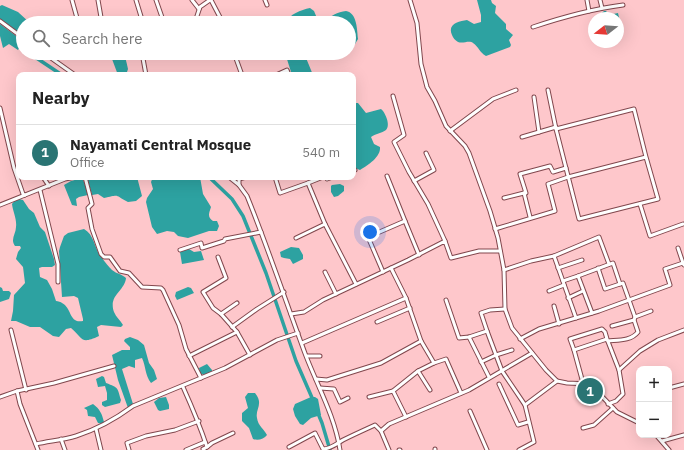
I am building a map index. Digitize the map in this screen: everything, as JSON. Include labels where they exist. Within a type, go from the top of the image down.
[{"type":"street","points":[[72,0],[76,16]]},
{"type":"street","points":[[98,0],[101,16]]},
{"type":"street","points":[[136,0],[141,16]]},
{"type":"street","points":[[156,0],[162,16]]},
{"type":"street","points":[[192,0],[199,9]]},
{"type":"street","points":[[197,16],[199,9],[210,0],[219,16]]},
{"type":"street","points":[[265,0],[267,5]]},
{"type":"street","points":[[410,0],[417,23],[421,64],[425,80],[443,120],[450,131],[465,146],[471,158],[495,229],[504,270],[506,310],[512,328],[546,370],[557,381],[590,384],[608,404],[622,416],[636,423]]},
{"type":"street","points":[[587,0],[589,11]]},
{"type":"street","points":[[600,0],[602,8]]},
{"type":"street","points":[[533,28],[589,11],[623,5]]},
{"type":"street","points":[[0,22],[16,33]]},
{"type":"street","points":[[54,60],[71,72]]},
{"type":"street","points":[[143,60],[145,72]]},
{"type":"street","points":[[237,60],[241,72]]},
{"type":"street","points":[[450,131],[493,99],[516,90]]},
{"type":"street","points":[[522,137],[539,132],[556,128],[634,109],[658,199],[579,219],[556,128],[548,90]]},
{"type":"street","points":[[393,96],[404,135],[394,142],[414,181],[428,204],[451,258],[478,251],[500,250]]},
{"type":"street","points":[[534,97],[539,132]]},
{"type":"street","points":[[0,108],[16,174]]},
{"type":"street","points":[[414,181],[434,170],[426,153]]},
{"type":"street","points":[[495,229],[554,211],[548,184],[568,177],[646,157]]},
{"type":"street","points":[[530,218],[524,193],[526,193],[520,174],[550,166],[553,172],[566,168]]},
{"type":"street","points":[[387,176],[419,255]]},
{"type":"street","points":[[18,180],[23,194],[25,195]]},
{"type":"street","points":[[45,180],[49,186]]},
{"type":"street","points":[[0,205],[63,180]]},
{"type":"street","points":[[86,180],[92,204],[88,208],[89,217],[101,254],[110,257],[120,271],[129,273],[142,287],[161,288],[163,290],[179,325],[189,356],[201,378]]},
{"type":"street","points":[[233,180],[239,185],[247,196],[282,293],[336,430],[340,450]]},
{"type":"street","points":[[239,180],[239,185]]},
{"type":"street","points":[[276,180],[280,193],[316,180]]},
{"type":"street","points":[[308,183],[325,224],[356,284]]},
{"type":"street","points":[[40,190],[58,264],[58,282]]},
{"type":"street","points":[[504,198],[524,193]]},
{"type":"street","points":[[640,204],[650,236],[683,224]]},
{"type":"street","points":[[383,272],[368,236],[405,221]]},
{"type":"street","points":[[296,238],[325,224]]},
{"type":"street","points":[[180,250],[201,244],[202,248],[224,241],[225,239],[259,232]]},
{"type":"street","points":[[504,270],[531,261],[554,256],[599,237],[609,264]]},
{"type":"street","points":[[291,314],[304,312],[336,294],[419,255],[445,241]]},
{"type":"street","points":[[520,339],[539,329],[592,313],[670,285],[665,269],[684,264],[678,248]]},
{"type":"street","points":[[554,256],[576,318]]},
{"type":"street","points":[[218,257],[226,278],[203,292],[213,308],[221,314],[237,332],[250,355]]},
{"type":"street","points":[[558,268],[582,260]]},
{"type":"street","points":[[563,281],[613,263],[620,284]]},
{"type":"street","points":[[391,268],[406,298],[421,341],[434,363]]},
{"type":"street","points":[[574,350],[607,340],[626,339],[635,336],[638,332],[630,300],[623,283],[605,289],[598,268]]},
{"type":"street","points":[[325,272],[336,294]]},
{"type":"street","points":[[578,276],[592,313]]},
{"type":"street","points":[[549,290],[564,285]]},
{"type":"street","points":[[568,298],[583,292]]},
{"type":"street","points":[[232,326],[282,293]]},
{"type":"street","points":[[302,344],[406,298]]},
{"type":"street","points":[[446,300],[459,338],[469,337],[486,331]]},
{"type":"street","points":[[221,314],[237,303]]},
{"type":"street","points":[[554,306],[559,324]]},
{"type":"street","points":[[377,322],[410,308]]},
{"type":"street","points":[[506,310],[490,310],[481,313],[486,331],[502,370],[525,405],[534,442],[519,450]]},
{"type":"street","points":[[612,326],[650,311]]},
{"type":"street","points":[[583,383],[570,339],[602,329],[606,332],[607,340],[619,370],[623,394],[616,401],[608,404]]},
{"type":"street","points":[[11,330],[26,390]]},
{"type":"street","points":[[619,370],[640,351],[658,340],[684,330]]},
{"type":"street","points":[[189,356],[237,332]]},
{"type":"street","points":[[36,444],[75,436],[96,429],[120,416],[133,406],[183,387],[225,368],[280,339],[298,333]]},
{"type":"street","points":[[469,337],[489,377]]},
{"type":"street","points":[[316,379],[328,380],[381,364],[421,341]]},
{"type":"street","points":[[481,362],[512,350]]},
{"type":"street","points":[[381,431],[389,424],[462,393],[532,353]]},
{"type":"street","points":[[307,356],[320,356]]},
{"type":"street","points":[[369,397],[393,391],[418,371],[446,359],[452,376],[462,393]]},
{"type":"street","points":[[0,397],[17,391],[58,382],[114,366]]},
{"type":"street","points":[[418,371],[430,390]]},
{"type":"street","points":[[525,405],[557,381]]},
{"type":"street","points":[[499,384],[518,425],[528,422]]},
{"type":"street","points":[[672,387],[684,384]]},
{"type":"street","points":[[183,387],[198,421],[207,447]]},
{"type":"street","points":[[320,388],[334,389],[340,402],[348,398]]},
{"type":"street","points":[[17,391],[20,404],[38,450]]},
{"type":"street","points":[[393,391],[406,417]]},
{"type":"street","points":[[583,428],[594,425],[613,408]]},
{"type":"street","points":[[470,411],[487,450]]},
{"type":"street","points":[[129,450],[127,443],[146,436],[176,430],[198,421]]},
{"type":"street","points":[[289,447],[315,432],[323,450],[334,447],[375,425],[381,431],[389,450]]},
{"type":"street","points":[[96,429],[102,450]]},
{"type":"street","points":[[204,450],[203,449],[212,443],[233,433]]},
{"type":"street","points":[[662,441],[684,435]]},
{"type":"street","points":[[659,438],[669,450]]},
{"type":"street","points":[[61,439],[65,450]]},
{"type":"street","points":[[186,450],[205,442]]},
{"type":"water","points":[[477,0],[491,0],[496,6],[495,13],[506,24],[506,29],[513,35],[509,40],[511,45],[510,47],[486,56],[473,43],[457,41],[452,36],[452,26],[461,21],[467,20],[474,24],[481,22],[481,15]]},
{"type":"water","points":[[2,5],[18,12],[22,16],[16,16],[16,32],[0,19],[0,6]]},
{"type":"water","points":[[310,8],[314,11],[316,16],[292,16],[299,11]]},
{"type":"water","points":[[340,12],[350,12],[353,16],[332,16]]},
{"type":"water","points":[[356,23],[357,26],[358,39],[356,42]]},
{"type":"water","points":[[0,24],[16,36],[16,49],[9,44],[3,48],[0,36]]},
{"type":"water","points":[[112,60],[126,60],[128,69],[127,72],[117,72]]},
{"type":"water","points":[[287,60],[307,60],[312,72],[291,72]]},
{"type":"water","points":[[356,103],[358,103],[366,113],[381,109],[388,122],[386,130],[371,137],[374,144],[380,147],[380,151],[367,166],[360,170],[356,168]]},
{"type":"water","points":[[83,180],[88,195],[76,199],[77,206],[72,205],[64,185],[71,181]]},
{"type":"water","points":[[88,180],[138,180],[142,196],[136,201],[128,202],[117,196],[104,198],[98,194],[92,195]]},
{"type":"water","points":[[152,180],[201,180],[203,194],[211,207],[209,216],[213,221],[217,221],[219,226],[217,231],[209,231],[188,238],[178,236],[174,232],[167,231],[157,234],[152,227],[146,202],[153,189]]},
{"type":"water","points":[[340,184],[344,186],[344,191],[338,196],[334,197],[331,192],[331,186]]},
{"type":"water","points":[[15,200],[23,200],[29,209],[34,213],[40,227],[45,232],[55,265],[52,267],[39,268],[40,277],[47,280],[56,301],[61,302],[68,308],[75,320],[83,321],[78,298],[74,296],[62,297],[59,251],[64,236],[68,233],[84,229],[92,238],[99,254],[108,266],[126,278],[123,286],[113,301],[114,312],[123,325],[121,327],[101,325],[97,327],[99,336],[93,339],[85,340],[71,328],[66,329],[59,337],[53,336],[40,327],[30,327],[16,321],[11,321],[14,295],[25,283],[23,267],[16,259],[21,248],[20,246],[15,246],[13,241],[16,224],[12,204]]},
{"type":"water","points":[[291,247],[299,248],[303,255],[303,259],[293,264],[290,259],[281,257],[280,252]]},
{"type":"water","points":[[189,249],[194,252],[201,251],[204,260],[182,264],[180,252]]},
{"type":"water","points":[[0,287],[3,291],[9,291],[11,293],[9,299],[0,302]]},
{"type":"water","points":[[188,287],[191,288],[194,293],[177,300],[175,296],[176,292]]},
{"type":"water","points":[[130,337],[138,340],[144,345],[149,363],[154,370],[157,379],[151,383],[142,358],[135,360],[135,368],[129,366],[122,369],[133,404],[128,408],[118,380],[112,355],[122,350],[130,350],[130,347],[124,341]]},
{"type":"water","points":[[207,364],[212,372],[206,375],[200,374],[199,368]]},
{"type":"water","points":[[102,376],[104,377],[106,383],[117,388],[121,400],[120,403],[105,407],[102,405],[102,402],[107,400],[107,393],[105,386],[98,387],[96,379]]},
{"type":"water","points":[[248,393],[255,393],[258,397],[258,421],[267,435],[264,438],[257,440],[253,439],[249,428],[242,421],[242,413],[248,408],[245,397]]},
{"type":"water","points":[[166,397],[169,409],[158,410],[154,402],[159,398]]},
{"type":"water","points":[[311,397],[318,399],[321,415],[311,418],[303,425],[300,424],[293,409],[295,404]]},
{"type":"water","points":[[93,404],[100,412],[104,422],[103,424],[98,423],[95,417],[88,416],[87,410],[84,408]]},
{"type":"waterway","points":[[40,60],[58,72]]},
{"type":"waterway","points":[[212,180],[232,199],[243,216],[266,273],[296,361],[313,400]]},
{"type":"waterway","points":[[317,411],[330,450]]},
{"type":"place","name":"Nayamati Central Mosque","points":[[590,391]]}]
